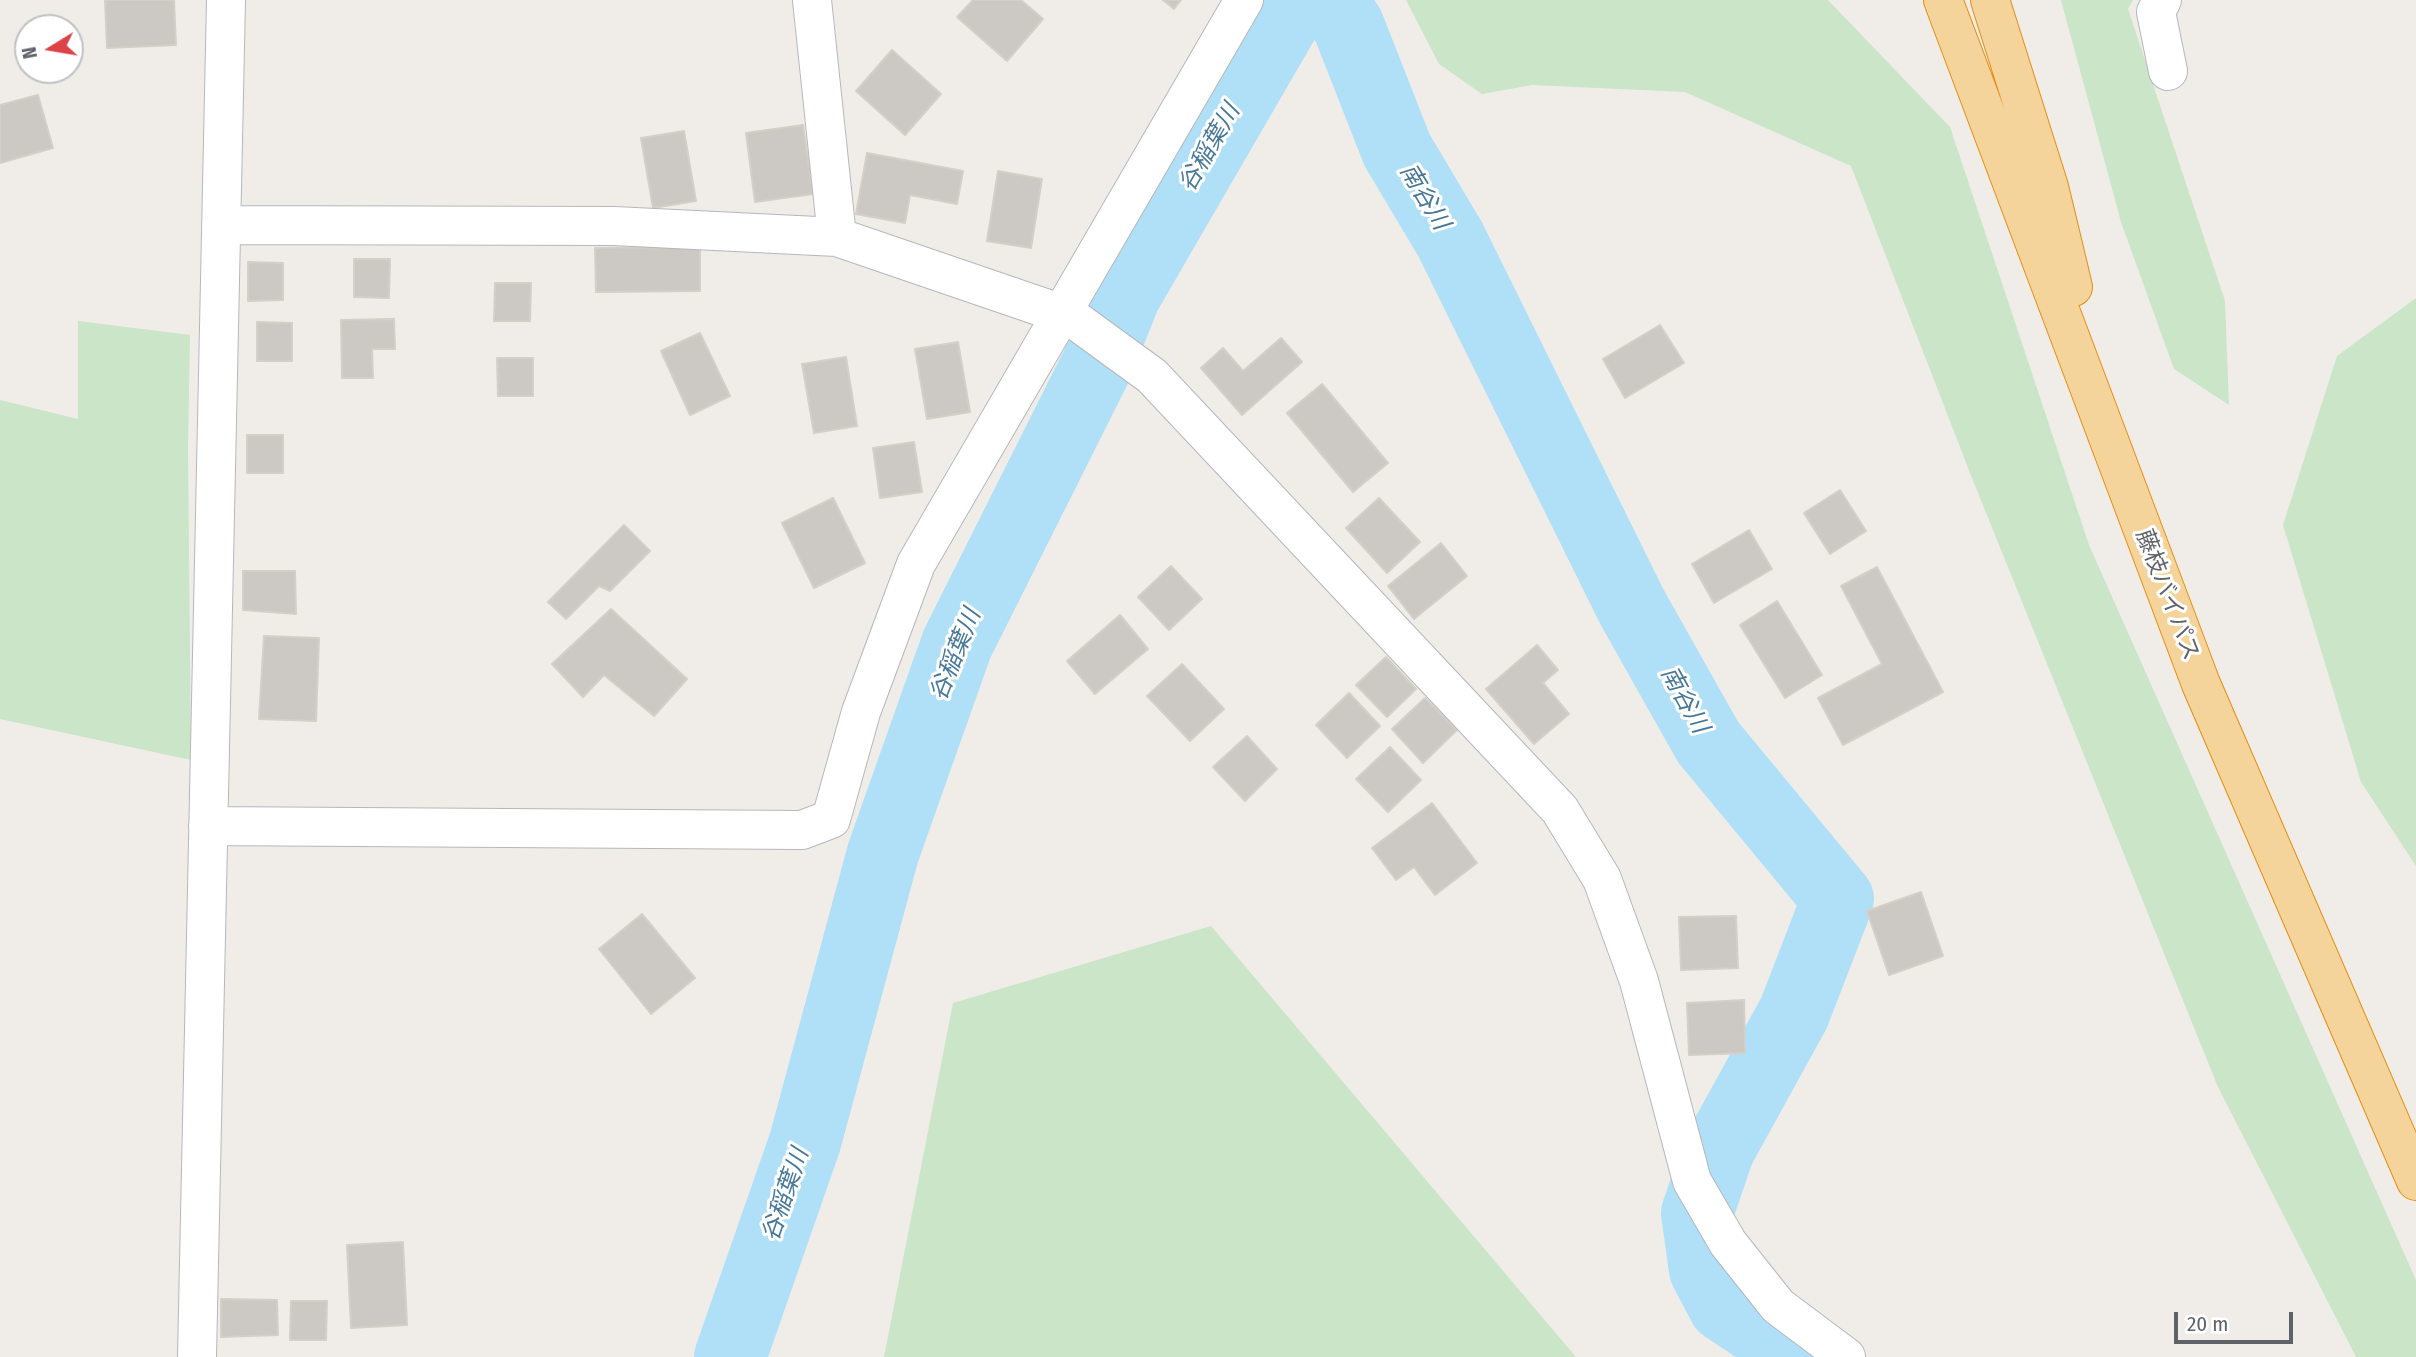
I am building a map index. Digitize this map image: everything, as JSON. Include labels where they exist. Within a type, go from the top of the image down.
[{"type":"highway","name":"藤枝バイパス","points":[[1943,0],[2201,684],[2416,1181]]},
{"type":"highway","points":[[1990,0],[2049,187],[2112,451]]},
{"type":"street","points":[[197,1357],[226,0]]},
{"type":"street","points":[[812,0],[837,237]]},
{"type":"street","points":[[208,826],[802,830],[831,819],[861,712],[916,564],[1066,315],[1244,0]]},
{"type":"street","points":[[2162,0],[2156,12],[2168,71]]},
{"type":"street","points":[[221,225],[614,226],[837,237],[1066,315],[1152,376],[1560,810],[1602,879],[1639,981],[1692,1181],[1728,1242],[1778,1306],[1846,1357]]},
{"type":"green space","points":[[1406,0],[1828,0],[1950,127],[2089,545],[2416,1280],[2416,1357],[2356,1357],[2218,1087],[1972,478],[1851,166],[1685,92],[1532,85],[1482,94],[1439,64]]},
{"type":"green space","points":[[2061,0],[2133,0],[2128,9],[2225,301],[2229,405],[2174,369],[2121,222]]},
{"type":"green space","points":[[2416,298],[2416,866],[2361,782],[2283,525],[2337,356]]},
{"type":"green space","points":[[78,321],[190,335],[188,448],[191,760],[0,719],[0,400],[78,419]]},
{"type":"green space","points":[[1211,926],[1576,1357],[884,1357],[953,1003]]},
{"type":"building","points":[[105,0],[174,0],[176,45],[107,48]]},
{"type":"building","points":[[973,0],[1021,0],[1043,19],[1007,61],[957,17]]},
{"type":"building","points":[[1163,0],[1181,0],[1174,9]]},
{"type":"building","points":[[892,50],[941,94],[905,135],[856,91]]},
{"type":"building","points":[[38,95],[53,148],[0,163],[0,105]]},
{"type":"building","points":[[803,125],[813,194],[755,202],[746,133]]},
{"type":"building","points":[[684,131],[696,201],[653,208],[641,138]]},
{"type":"building","points":[[867,153],[963,171],[957,204],[910,195],[905,223],[856,214]]},
{"type":"building","points":[[998,171],[1042,179],[1031,248],[987,241]]},
{"type":"building","points":[[700,247],[700,291],[596,292],[595,248]]},
{"type":"building","points":[[354,259],[390,259],[389,298],[354,297]]},
{"type":"building","points":[[248,262],[283,263],[283,300],[248,301]]},
{"type":"building","points":[[495,283],[531,283],[530,321],[494,321]]},
{"type":"building","points":[[394,319],[395,349],[372,349],[373,378],[342,378],[341,320]]},
{"type":"building","points":[[257,322],[292,323],[292,361],[257,361]]},
{"type":"building","points":[[1660,325],[1684,363],[1625,398],[1603,359]]},
{"type":"building","points":[[700,333],[730,396],[690,415],[661,351]]},
{"type":"building","points":[[1281,338],[1302,362],[1242,415],[1201,368],[1223,348],[1243,371]]},
{"type":"building","points":[[958,342],[970,412],[927,419],[915,349]]},
{"type":"building","points":[[846,357],[857,426],[814,433],[802,364]]},
{"type":"building","points":[[497,358],[533,358],[533,396],[498,396]]},
{"type":"building","points":[[1322,384],[1388,463],[1353,492],[1287,413]]},
{"type":"building","points":[[247,435],[283,435],[283,473],[247,473]]},
{"type":"building","points":[[914,442],[922,492],[880,498],[873,448]]},
{"type":"building","points":[[1840,490],[1866,531],[1830,554],[1804,513]]},
{"type":"building","points":[[833,498],[865,563],[814,588],[782,523]]},
{"type":"building","points":[[1379,498],[1420,542],[1387,573],[1346,528]]},
{"type":"building","points":[[624,525],[650,551],[610,591],[599,586],[566,619],[548,602]]},
{"type":"building","points":[[1749,530],[1772,569],[1714,603],[1692,564]]},
{"type":"building","points":[[1441,543],[1467,576],[1414,619],[1388,586]]},
{"type":"building","points":[[1171,566],[1202,599],[1169,630],[1138,597]]},
{"type":"building","points":[[1877,567],[1943,692],[1843,745],[1818,698],[1882,664],[1841,586]]},
{"type":"building","points":[[243,571],[295,571],[296,614],[243,610]]},
{"type":"building","points":[[1777,601],[1822,675],[1785,698],[1740,625]]},
{"type":"building","points":[[611,609],[687,679],[654,716],[604,675],[583,697],[552,664]]},
{"type":"building","points":[[1120,615],[1148,649],[1095,694],[1067,661]]},
{"type":"building","points":[[264,636],[319,638],[316,721],[259,719]]},
{"type":"building","points":[[1537,645],[1558,670],[1543,683],[1569,714],[1534,744],[1486,689]]},
{"type":"building","points":[[1386,657],[1416,689],[1387,717],[1356,685]]},
{"type":"building","points":[[1182,664],[1224,709],[1190,741],[1147,696]]},
{"type":"building","points":[[1349,693],[1380,726],[1347,758],[1316,725]]},
{"type":"building","points":[[1425,698],[1457,730],[1423,763],[1392,729]]},
{"type":"building","points":[[1247,736],[1277,769],[1245,801],[1213,767]]},
{"type":"building","points":[[1390,747],[1421,780],[1388,812],[1356,779]]},
{"type":"building","points":[[1432,803],[1477,863],[1435,895],[1414,867],[1396,880],[1372,848]]},
{"type":"building","points":[[1921,892],[1943,956],[1889,975],[1867,911]]},
{"type":"building","points":[[642,914],[695,978],[651,1014],[599,949]]},
{"type":"building","points":[[1736,916],[1738,968],[1681,970],[1679,917]]},
{"type":"building","points":[[1744,1000],[1745,1053],[1689,1055],[1687,1003]]},
{"type":"building","points":[[403,1242],[407,1325],[351,1328],[347,1245]]},
{"type":"building","points":[[221,1299],[277,1300],[278,1335],[221,1337]]},
{"type":"building","points":[[291,1301],[327,1301],[326,1340],[290,1340]]},
{"type":"waterway","name":"谷稲葉川","points":[[730,1357],[805,1142],[883,853],[957,644],[1097,365],[1125,295],[1296,0]]},
{"type":"waterway","name":"南谷川","points":[[1329,0],[1348,25],[1397,150],[1450,239],[1632,607],[1708,742],[1838,899],[1794,1013],[1719,1149],[1697,1213],[1705,1270],[1724,1306],[1801,1357]]}]
